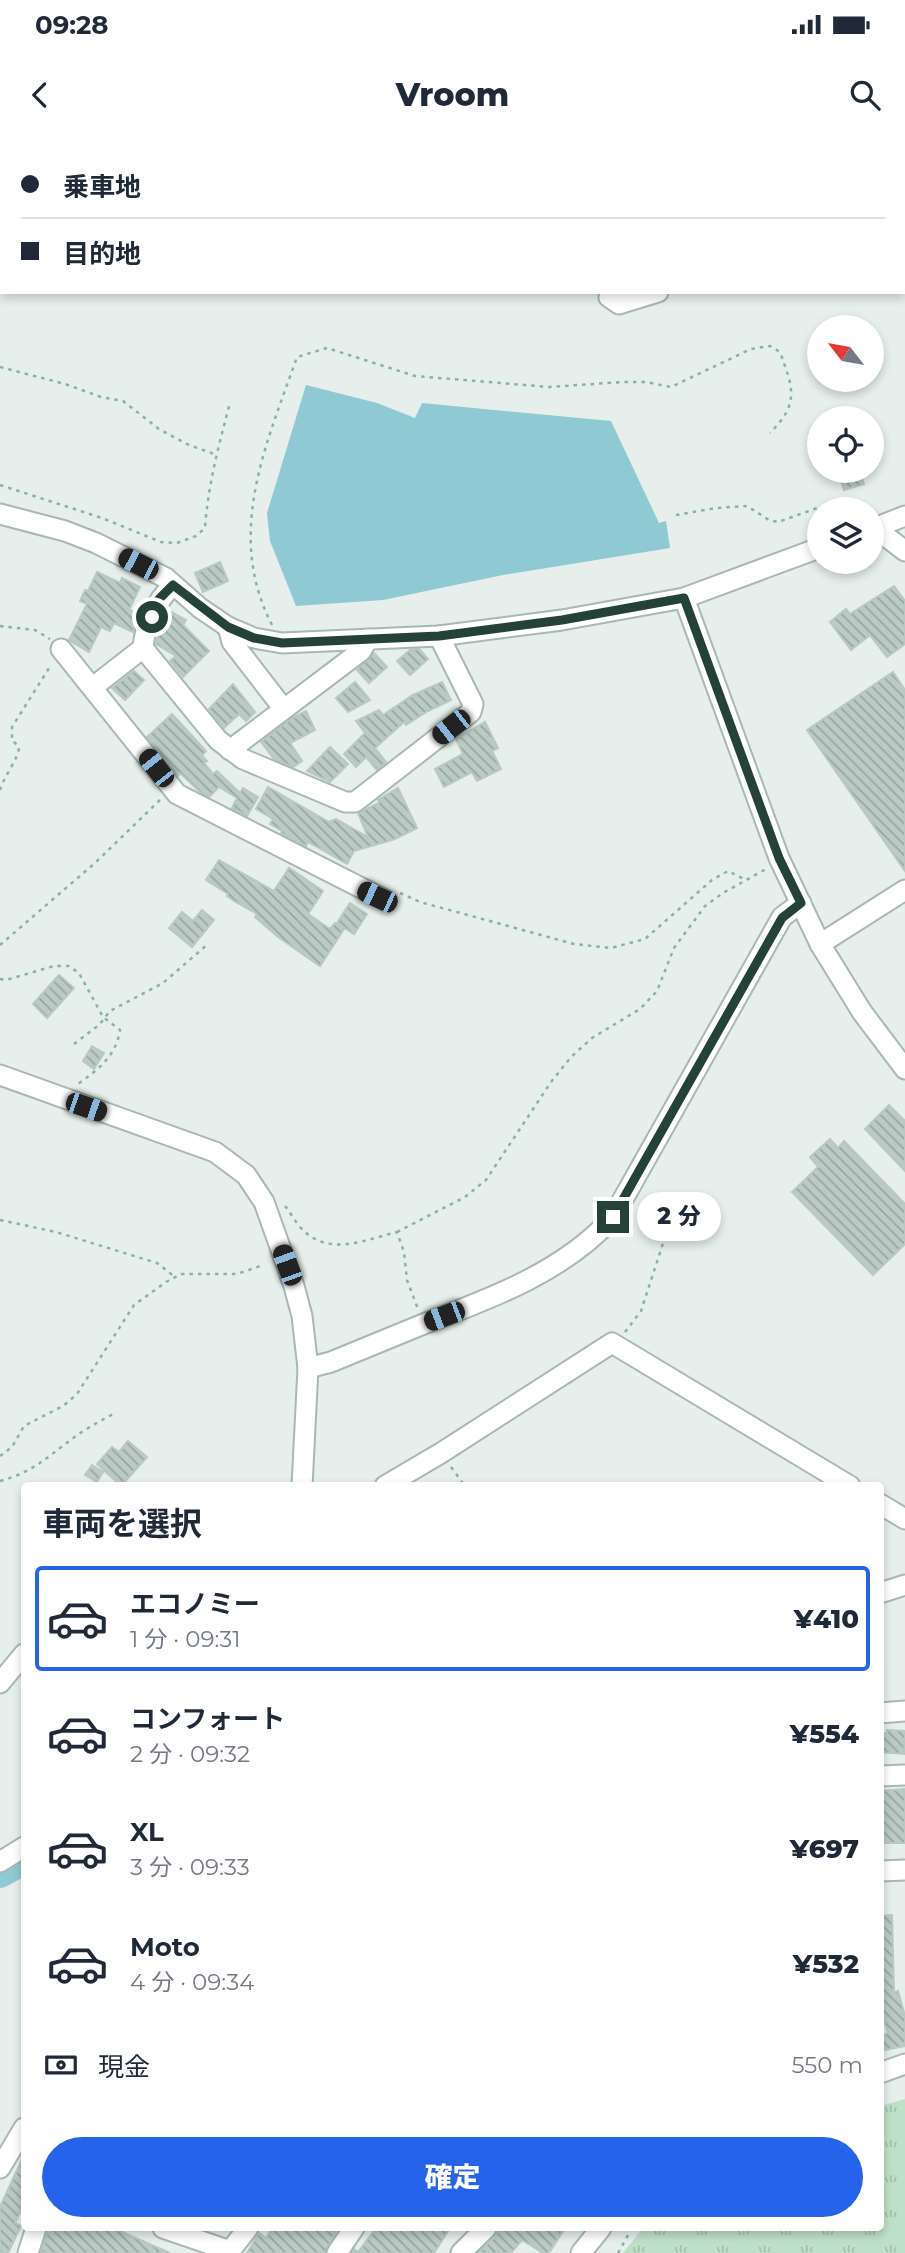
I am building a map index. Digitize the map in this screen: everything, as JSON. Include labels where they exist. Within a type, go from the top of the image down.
[{"type":"street","points":[[610,294],[610,297],[620,303],[651,294]]},
{"type":"street","points":[[0,514],[65,531],[96,543],[166,578],[228,627],[254,638],[282,643],[439,636],[562,620],[684,598],[807,552]]},
{"type":"street","points":[[884,525],[905,516]]},
{"type":"street","points":[[884,537],[905,551]]},
{"type":"street","points":[[173,585],[159,599],[144,635],[143,648],[218,740],[230,750],[243,759],[345,802],[355,802],[471,712],[472,704],[439,636]]},
{"type":"street","points":[[684,598],[780,861],[820,944],[862,1012],[905,1069]]},
{"type":"street","points":[[228,627],[232,642],[283,708]]},
{"type":"street","points":[[230,750],[361,651],[368,639]]},
{"type":"street","points":[[93,687],[143,648]]},
{"type":"street","points":[[61,649],[177,794],[385,900]]},
{"type":"street","points":[[820,944],[905,890]]},
{"type":"street","points":[[308,1368],[331,1362],[485,1301],[554,1265],[596,1236],[613,1217],[782,918],[801,903]]},
{"type":"street","points":[[0,1075],[215,1152],[246,1175],[264,1202],[302,1316],[308,1368],[302,1482]]},
{"type":"street","points":[[392,1482],[612,1343],[843,1482]]},
{"type":"street","points":[[884,1506],[905,1519]]},
{"type":"street","points":[[884,1592],[905,1585]]},
{"type":"street","points":[[0,1683],[21,1658]]},
{"type":"street","points":[[884,1713],[905,1711]]},
{"type":"street","points":[[884,1776],[905,1775]]},
{"type":"street","points":[[0,1862],[21,1849]]},
{"type":"street","points":[[884,1871],[905,1870],[905,1882]]},
{"type":"street","points":[[884,2072],[905,2064]]},
{"type":"street","points":[[0,2168],[21,2133]]},
{"type":"street","points":[[28,2253],[35,2231]]},
{"type":"street","points":[[172,2231],[230,2251],[246,2231]]},
{"type":"street","points":[[337,2253],[352,2231]]},
{"type":"street","points":[[461,2253],[483,2231]]},
{"type":"street","points":[[581,2253],[599,2231]]},
{"type":"path","points":[[282,643],[262,605],[253,573],[250,539],[253,499],[266,445],[297,357],[327,348],[415,376],[549,387],[646,382],[671,387],[751,349],[770,346],[780,352],[793,396],[788,411],[770,433]]},
{"type":"path","points":[[0,367],[123,401],[159,429],[188,445],[217,455]]},
{"type":"path","points":[[0,485],[102,517],[161,542],[177,543],[196,536],[205,528],[217,455],[230,403]]},
{"type":"path","points":[[676,515],[747,506],[769,520],[778,522],[807,512]]},
{"type":"path","points":[[0,626],[35,630],[61,649],[12,727],[12,740],[19,747],[19,754],[5,775],[0,790]]},
{"type":"path","points":[[0,945],[95,863],[172,788]]},
{"type":"path","points":[[285,1205],[302,1229],[316,1240],[328,1245],[346,1245],[397,1232],[465,1197],[486,1180],[551,1082],[571,1057],[592,1038],[640,1009],[657,991],[674,948],[705,906],[780,861]]},
{"type":"path","points":[[420,902],[574,944],[611,948],[645,939],[712,880],[728,871],[746,880]]},
{"type":"path","points":[[74,1044],[99,1025],[110,1011],[163,983],[208,944]]},
{"type":"path","points":[[0,979],[6,980],[54,965],[69,966],[79,974],[103,1017],[120,1030],[118,1045],[108,1059],[94,1073],[60,1097]]},
{"type":"path","points":[[0,1220],[56,1232],[157,1263],[175,1277]]},
{"type":"path","points":[[612,1343],[634,1322],[640,1311],[667,1231]]},
{"type":"path","points":[[397,1232],[404,1252],[407,1280],[424,1324]]},
{"type":"path","points":[[0,1456],[12,1447],[24,1426],[63,1406],[77,1394],[134,1305],[175,1277],[190,1273],[236,1274],[263,1265]]},
{"type":"path","points":[[0,1481],[41,1464],[70,1440],[115,1413]]},
{"type":"path","points":[[441,1453],[462,1482]]},
{"type":"path","points":[[618,2253],[630,2231]]},
{"type":"green space","points":[[905,2099],[905,2253],[623,2253],[641,2231],[884,2231],[884,2105]]},
{"type":"water","points":[[306,385],[377,403],[415,418],[422,403],[611,421],[659,523],[666,521],[670,548],[503,575],[383,600],[296,606],[270,541],[267,513]]},
{"type":"building","points":[[842,483],[864,484],[844,490]]},
{"type":"building","points":[[220,562],[228,581],[203,592],[195,573]]},
{"type":"building","points":[[97,572],[120,583],[122,578],[140,587],[129,610],[139,614],[133,632],[114,623],[110,631],[101,627],[89,652],[69,640],[87,604],[80,601]]},
{"type":"building","points":[[894,586],[905,601],[905,644],[887,657],[870,635],[851,650],[830,622],[846,609],[850,614]]},
{"type":"building","points":[[168,610],[186,620],[183,625],[209,651],[183,677],[170,661],[176,656],[156,644],[160,626]]},
{"type":"building","points":[[419,649],[428,659],[410,675],[397,661],[410,650]]},
{"type":"building","points":[[374,653],[387,667],[369,683],[357,670]]},
{"type":"building","points":[[134,671],[144,680],[125,700],[112,688]]},
{"type":"building","points":[[893,672],[905,690],[905,871],[807,730]]},
{"type":"building","points":[[355,682],[370,700],[348,712],[336,698]]},
{"type":"building","points":[[442,682],[451,700],[406,725],[404,722],[375,748],[386,762],[377,770],[366,757],[356,767],[344,754],[365,733],[356,721],[379,710],[383,715],[413,695]]},
{"type":"building","points":[[233,684],[255,712],[246,721],[239,714],[224,728],[209,709]]},
{"type":"building","points":[[306,711],[315,730],[290,743],[302,761],[293,767],[274,759],[261,742],[292,718]]},
{"type":"building","points":[[172,714],[206,751],[202,756],[207,761],[204,763],[213,774],[217,771],[240,793],[243,788],[258,797],[247,816],[232,808],[237,798],[219,787],[209,797],[180,773],[178,776],[147,737]]},
{"type":"building","points":[[485,722],[498,748],[492,751],[501,769],[477,781],[472,772],[444,787],[435,769],[463,754],[456,739]]},
{"type":"building","points":[[330,747],[348,764],[330,782],[307,771]]},
{"type":"building","points":[[268,787],[329,822],[336,819],[368,837],[358,813],[379,803],[378,800],[398,788],[417,828],[395,839],[354,851],[347,864],[308,842],[306,846],[270,824],[273,819],[256,809]]},
{"type":"building","points":[[219,860],[274,891],[289,868],[323,891],[308,914],[330,929],[335,923],[344,929],[320,966],[278,937],[255,917],[257,914],[206,880]]},
{"type":"building","points":[[350,903],[367,914],[354,934],[337,923]]},
{"type":"building","points":[[202,910],[214,920],[192,947],[169,928],[182,912],[193,921]]},
{"type":"building","points":[[59,975],[74,988],[47,1018],[33,1004]]},
{"type":"building","points":[[92,1046],[104,1053],[94,1069],[83,1061]]},
{"type":"building","points":[[889,1105],[905,1121],[905,1171],[865,1129]]},
{"type":"building","points":[[830,1139],[838,1148],[844,1141],[905,1204],[905,1244],[873,1275],[792,1192],[818,1167],[810,1157]]},
{"type":"building","points":[[128,1441],[147,1457],[125,1482],[117,1482],[97,1464],[112,1447],[119,1452]]},
{"type":"building","points":[[92,1465],[103,1472],[97,1482],[85,1475]]},
{"type":"building","points":[[887,1730],[905,1731],[904,1754],[884,1752],[884,1733],[887,1733]]},
{"type":"building","points":[[905,1789],[905,1843],[884,1843],[884,1791]]},
{"type":"building","points":[[892,1915],[894,1993],[898,1991],[905,2016],[905,2046],[884,2050],[884,2034],[888,2033],[884,2021],[884,1916]]},
{"type":"building","points":[[21,2162],[21,2210],[15,2223],[21,2226],[8,2253],[0,2253],[0,2207]]},
{"type":"building","points":[[47,2231],[120,2231],[170,2253],[41,2253]]},
{"type":"building","points":[[270,2231],[336,2231],[325,2253],[247,2253],[259,2233],[266,2238]]},
{"type":"building","points":[[374,2231],[448,2231],[434,2253],[352,2253],[354,2249],[358,2252]]},
{"type":"building","points":[[497,2231],[563,2231],[549,2253],[543,2253],[522,2240],[511,2253],[478,2253],[495,2237]]},
{"type":"waterway","points":[[0,1874],[21,1863]]},
{"type":"route","points":[[152,617],[159,599],[173,585],[228,627],[254,638],[282,643],[439,636],[562,620],[684,598],[779,858],[801,903],[782,918],[613,1217]]}]
